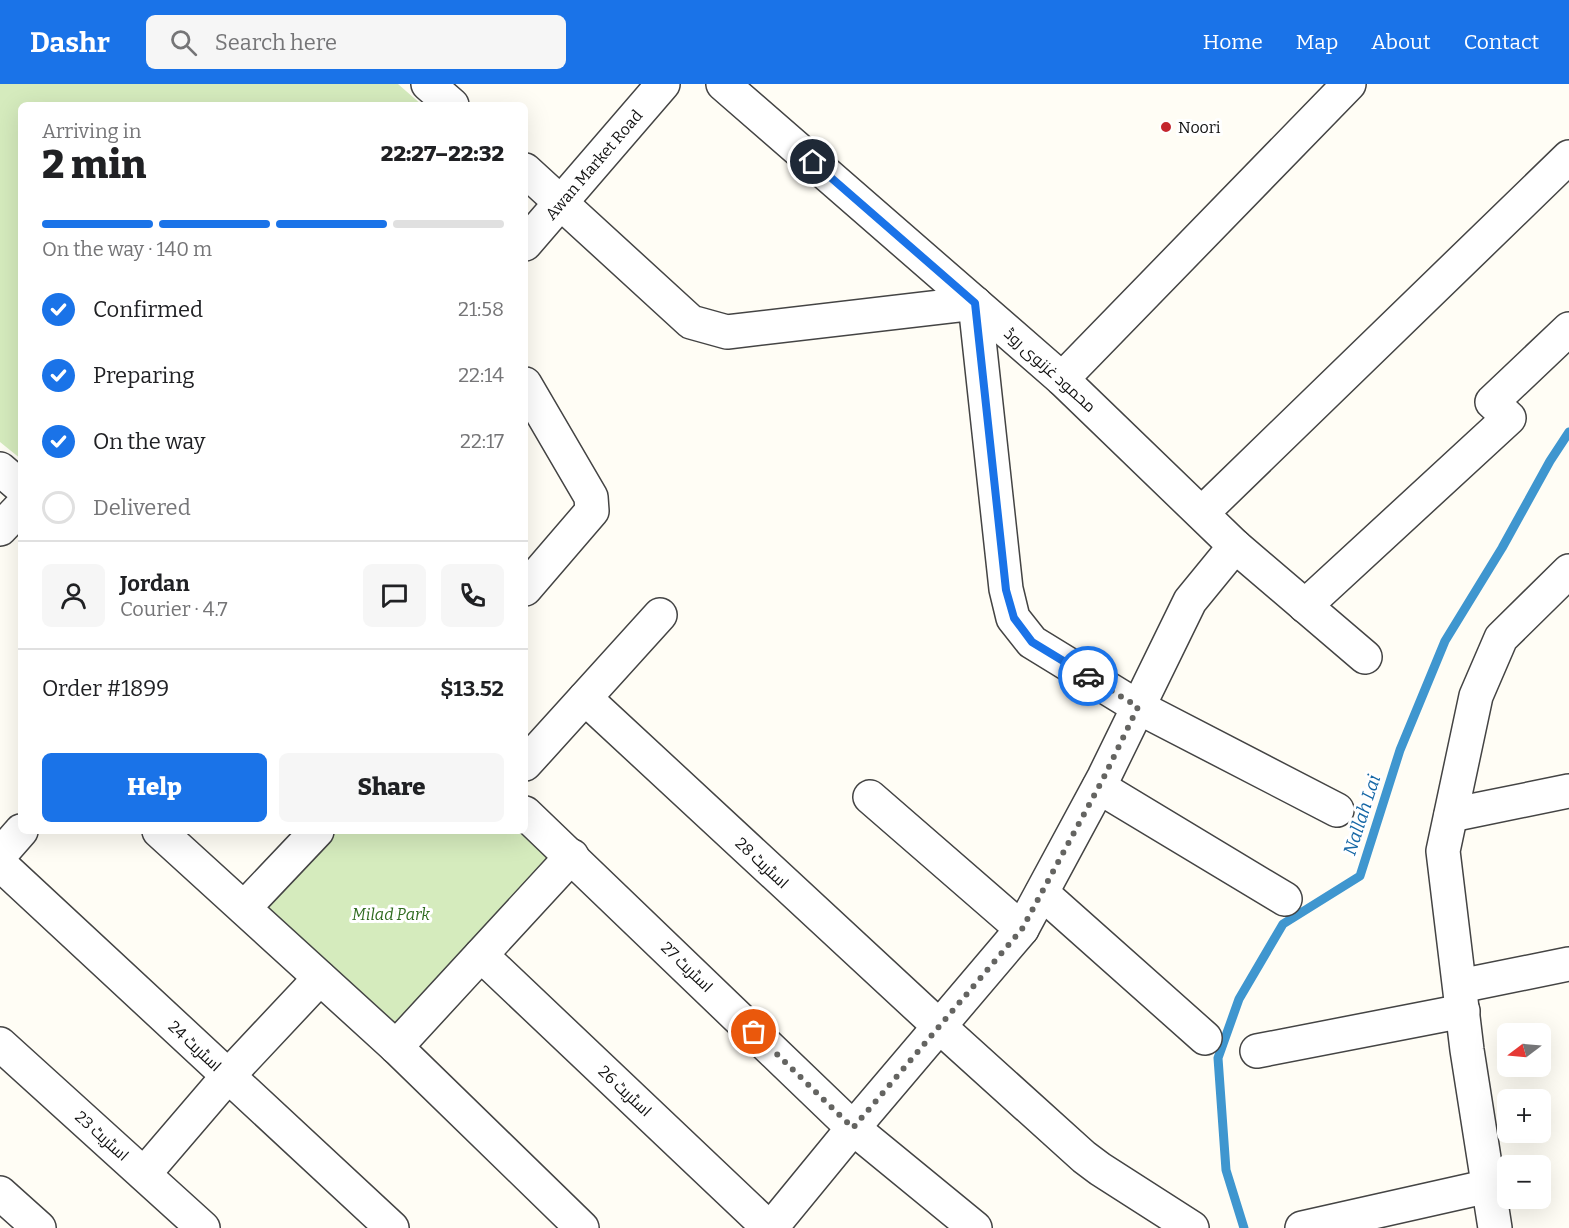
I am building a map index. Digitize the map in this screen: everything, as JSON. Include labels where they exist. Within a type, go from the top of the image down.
[{"type":"street","points":[[428,84],[449,102]]},
{"type":"street","name":"Awan Market Road","points":[[528,241],[663,84]]},
{"type":"street","name":"محمود غزنوی روڈ","points":[[723,84],[1062,379],[1235,546],[1365,657]]},
{"type":"street","points":[[1062,379],[1349,84]]},
{"type":"street","points":[[1202,513],[1569,157]]},
{"type":"street","points":[[528,173],[691,322],[727,332],[975,303],[1006,590],[1014,618],[1032,642],[1138,707],[1337,810]]},
{"type":"street","points":[[1305,606],[1509,418],[1492,402],[1569,329]]},
{"type":"street","points":[[528,389],[591,497],[592,511],[528,586]]},
{"type":"street","points":[[0,469],[18,484]]},
{"type":"street","points":[[0,529],[18,510]]},
{"type":"street","points":[[770,1228],[1022,929],[1099,787],[1190,601],[1235,546]]},
{"type":"street","points":[[1495,1228],[1461,998],[1443,851],[1476,696],[1501,638],[1569,570]]},
{"type":"street","points":[[528,761],[660,615]]},
{"type":"street","name":"اسٹریٹ 28","points":[[585,698],[940,1027],[1092,1163],[1192,1228]]},
{"type":"street","points":[[1099,787],[1285,899]]},
{"type":"street","points":[[1451,815],[1569,791]]},
{"type":"street","points":[[870,797],[1022,929]]},
{"type":"street","name":"اسٹریٹ 27","points":[[528,816],[853,1128],[975,1228]]},
{"type":"street","points":[[0,855],[18,834]]},
{"type":"street","points":[[162,834],[396,1047],[582,1228]]},
{"type":"street","points":[[244,908],[314,834]]},
{"type":"street","points":[[396,1047],[572,856]]},
{"type":"street","name":"اسٹریٹ 24","points":[[0,864],[392,1228]]},
{"type":"street","points":[[1042,893],[1205,1038]]},
{"type":"street","name":"اسٹریٹ 26","points":[[481,955],[770,1228]]},
{"type":"street","points":[[1257,1052],[1461,998],[1569,964]]},
{"type":"street","points":[[144,1174],[228,1076],[320,978]]},
{"type":"street","name":"اسٹریٹ 23","points":[[0,1044],[203,1228]]},
{"type":"street","points":[[1302,1228],[1489,1186]]},
{"type":"street","points":[[0,1193],[39,1228]]},
{"type":"green space","points":[[0,84],[398,84],[419,102],[18,102],[18,457],[0,442]]},
{"type":"green space","name":"Milad Park","points":[[528,833],[556,855],[397,1030],[261,909],[328,834]]},
{"type":"waterway","name":"Nallah Lai","points":[[1244,1228],[1226,1170],[1218,1058],[1239,999],[1283,924],[1360,876],[1400,750],[1445,641],[1569,432]]},
{"type":"way so far","points":[[754,1032],[853,1128],[1022,929],[1104,777],[1138,707],[1088,676]]},
{"type":"place","name":"Noori","points":[[1166,127]]},
{"type":"route","points":[[813,162],[975,303],[1006,590],[1014,618],[1032,642],[1088,676]]}]
